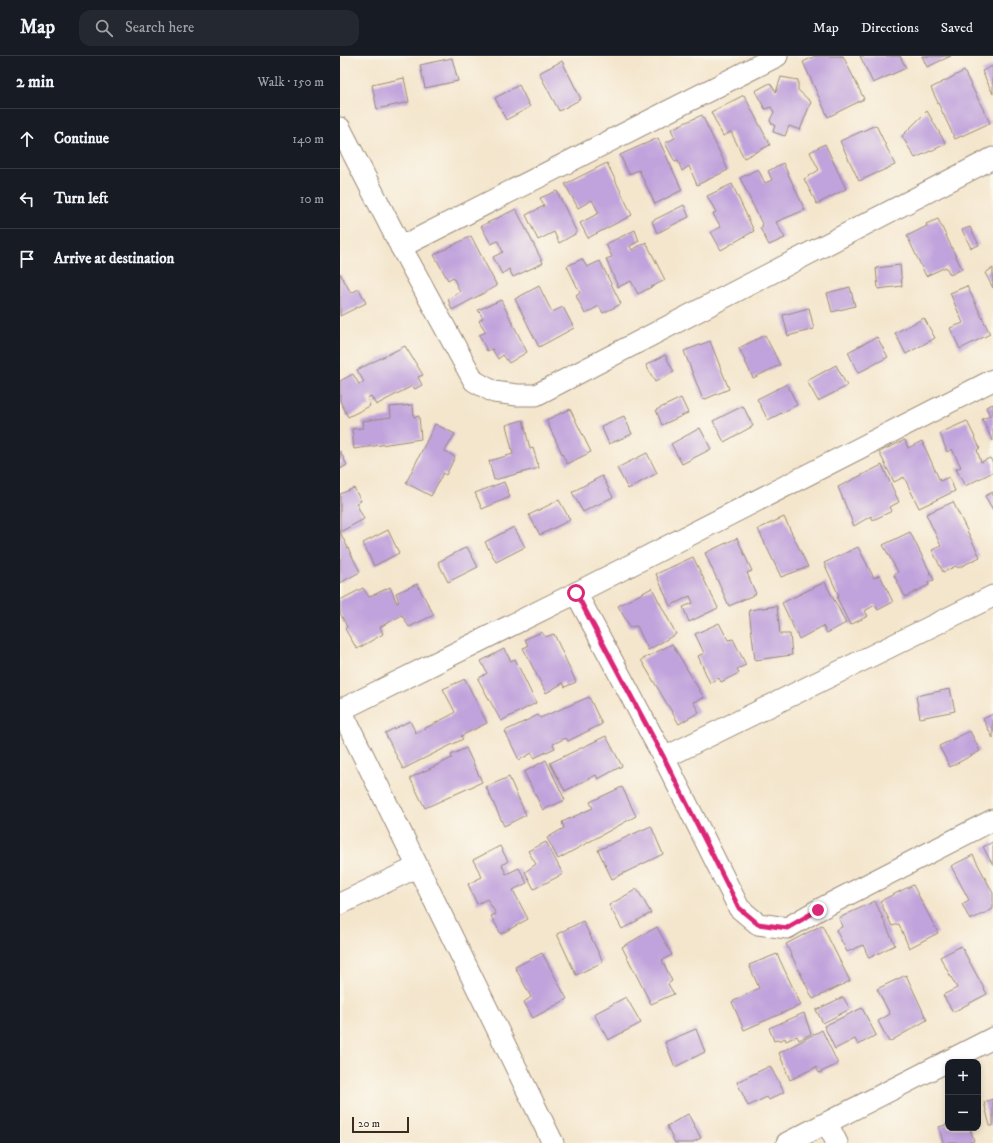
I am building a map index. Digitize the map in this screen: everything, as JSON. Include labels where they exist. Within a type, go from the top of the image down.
[{"type":"street","points":[[400,247],[777,56]]},
{"type":"street","points":[[340,128],[400,247],[474,381],[494,392],[517,395],[536,395],[993,158]]},
{"type":"street","points":[[553,1143],[341,709],[576,593],[993,380]]},
{"type":"street","points":[[576,593],[664,758],[739,908],[758,924],[787,928],[818,910],[993,820]]},
{"type":"street","points":[[664,758],[993,596]]},
{"type":"street","points":[[340,904],[417,867]]},
{"type":"street","points":[[787,1143],[993,1038]]},
{"type":"street","points":[[827,1123],[836,1143]]},
{"type":"building","points":[[815,56],[843,56],[864,99],[828,117],[803,62]]},
{"type":"building","points":[[860,56],[900,56],[906,68],[873,83]]},
{"type":"building","points":[[922,56],[951,56],[927,67]]},
{"type":"building","points":[[452,58],[458,81],[425,88],[420,65]]},
{"type":"building","points":[[562,61],[581,99],[559,111],[539,73]]},
{"type":"building","points":[[993,66],[993,94],[982,71]]},
{"type":"building","points":[[964,71],[990,123],[955,139],[931,88]]},
{"type":"building","points":[[781,77],[798,80],[798,90],[811,102],[800,130],[789,126],[785,136],[773,132],[775,125],[771,123],[770,120],[774,112],[771,107],[765,109],[755,91],[770,83],[776,92]]},
{"type":"building","points":[[404,78],[409,102],[377,109],[372,85]]},
{"type":"building","points":[[519,85],[530,107],[506,120],[495,98]]},
{"type":"building","points":[[744,95],[770,145],[744,158],[731,132],[723,136],[711,112]]},
{"type":"building","points":[[927,111],[946,144],[915,158],[902,136]]},
{"type":"building","points":[[702,115],[728,170],[697,185],[689,166],[682,171],[678,161],[675,162],[665,143],[675,138],[671,129]]},
{"type":"building","points":[[876,125],[895,165],[859,181],[840,141]]},
{"type":"building","points":[[658,138],[682,190],[655,204],[639,170],[629,174],[620,155]]},
{"type":"building","points":[[825,144],[846,189],[817,204],[804,179],[819,170],[810,152]]},
{"type":"building","points":[[607,163],[632,215],[588,238],[580,223],[599,213],[592,200],[578,208],[565,184]]},
{"type":"building","points":[[783,163],[805,210],[776,222],[785,238],[769,245],[760,228],[763,226],[740,178],[758,169],[765,183],[772,180],[768,171]]},
{"type":"building","points":[[732,184],[754,231],[721,250],[711,232],[721,227],[713,214],[716,212],[707,196]]},
{"type":"building","points":[[557,191],[577,233],[559,243],[554,232],[538,240],[526,215],[544,206],[540,198]]},
{"type":"building","points":[[684,205],[689,217],[657,233],[652,221]]},
{"type":"building","points":[[516,209],[543,263],[513,277],[509,269],[502,274],[493,257],[503,252],[498,241],[491,244],[481,226]]},
{"type":"building","points":[[938,219],[962,269],[950,275],[946,267],[926,276],[907,236],[927,226],[926,224]]},
{"type":"building","points":[[970,227],[979,245],[971,248],[962,230]]},
{"type":"building","points":[[635,230],[639,241],[630,246],[632,250],[646,242],[665,280],[638,294],[631,281],[618,287],[606,259],[612,257],[606,244]]},
{"type":"building","points":[[471,236],[497,286],[452,310],[448,299],[460,292],[453,277],[448,280],[434,255]]},
{"type":"building","points":[[582,259],[587,267],[600,261],[621,304],[603,313],[599,306],[585,314],[576,296],[580,293],[567,266]]},
{"type":"building","points":[[900,265],[902,286],[878,289],[876,268]]},
{"type":"building","points":[[993,268],[993,288],[985,273]]},
{"type":"building","points":[[340,273],[351,293],[359,289],[366,303],[340,316]]},
{"type":"building","points":[[539,286],[552,312],[563,307],[574,328],[539,347],[515,299]]},
{"type":"building","points":[[967,286],[990,334],[960,349],[950,328],[963,323],[950,293]]},
{"type":"building","points":[[850,287],[855,306],[832,312],[827,293]]},
{"type":"building","points":[[501,300],[527,352],[509,363],[503,355],[498,359],[492,349],[487,351],[479,335],[486,332],[479,321],[483,318],[478,310]]},
{"type":"building","points":[[809,308],[814,329],[788,336],[783,315]]},
{"type":"building","points":[[924,318],[935,338],[906,354],[895,333]]},
{"type":"building","points":[[765,335],[780,365],[753,378],[739,348]]},
{"type":"building","points":[[877,337],[888,357],[858,373],[848,352]]},
{"type":"building","points":[[710,341],[729,389],[703,400],[684,351]]},
{"type":"building","points":[[405,346],[423,375],[418,377],[422,385],[415,389],[412,386],[376,405],[371,396],[367,398],[370,406],[348,417],[340,401],[340,381],[353,374],[359,384],[364,382],[357,370]]},
{"type":"building","points":[[665,355],[674,372],[655,382],[646,365]]},
{"type":"building","points":[[836,365],[847,386],[818,401],[807,381]]},
{"type":"building","points":[[787,384],[797,405],[768,420],[757,399]]},
{"type":"building","points":[[681,398],[688,413],[662,425],[656,410]]},
{"type":"building","points":[[993,404],[993,441],[982,419],[990,416],[986,407]]},
{"type":"building","points":[[413,405],[414,417],[419,416],[421,439],[354,449],[352,429],[363,428],[362,421],[391,417],[390,407]]},
{"type":"building","points":[[743,406],[753,426],[724,442],[713,421]]},
{"type":"building","points":[[570,409],[591,452],[567,464],[546,420]]},
{"type":"building","points":[[624,416],[632,434],[609,444],[601,426]]},
{"type":"building","points":[[523,420],[530,449],[533,448],[539,468],[494,480],[489,461],[513,454],[506,425]]},
{"type":"building","points":[[967,421],[980,448],[977,450],[981,462],[990,458],[993,463],[993,472],[965,486],[956,469],[961,467],[952,449],[947,452],[940,433]]},
{"type":"building","points":[[435,424],[455,434],[445,451],[455,457],[446,475],[443,473],[431,496],[406,483]]},
{"type":"building","points":[[700,428],[711,449],[682,464],[671,444]]},
{"type":"building","points":[[905,440],[908,448],[922,441],[940,481],[949,477],[955,491],[919,508],[904,477],[894,482],[879,452]]},
{"type":"building","points":[[340,451],[347,465],[340,469]]},
{"type":"building","points":[[647,453],[657,473],[628,489],[617,468]]},
{"type":"building","points":[[882,465],[899,502],[890,507],[892,511],[873,520],[871,516],[854,526],[838,487]]},
{"type":"building","points":[[602,476],[613,497],[583,512],[572,492]]},
{"type":"building","points":[[504,482],[510,497],[482,509],[475,493]]},
{"type":"building","points":[[354,488],[361,501],[356,503],[364,519],[340,532],[340,494]]},
{"type":"building","points":[[993,492],[993,510],[985,496]]},
{"type":"building","points":[[559,500],[570,520],[540,535],[529,515]]},
{"type":"building","points":[[953,502],[980,557],[958,568],[956,566],[943,572],[932,550],[941,546],[926,514]]},
{"type":"building","points":[[784,517],[808,567],[781,577],[758,529]]},
{"type":"building","points":[[514,527],[525,547],[496,562],[485,542]]},
{"type":"building","points":[[388,530],[399,553],[374,566],[363,543]]},
{"type":"building","points":[[340,532],[360,572],[340,583]]},
{"type":"building","points":[[910,532],[934,580],[928,582],[929,585],[905,597],[894,575],[898,572],[883,545]]},
{"type":"building","points":[[737,538],[752,571],[747,573],[756,594],[729,606],[705,553]]},
{"type":"building","points":[[467,547],[478,567],[448,582],[438,562]]},
{"type":"building","points":[[858,547],[874,578],[880,575],[893,602],[878,610],[875,605],[865,611],[868,616],[850,625],[837,598],[839,596],[824,563]]},
{"type":"building","points":[[693,557],[718,608],[689,622],[683,607],[693,603],[690,596],[670,606],[656,574]]},
{"type":"building","points":[[825,582],[846,623],[827,633],[823,626],[799,639],[782,603]]},
{"type":"building","points":[[417,584],[434,615],[409,627],[402,615],[380,627],[383,634],[357,649],[345,629],[347,627],[340,613],[340,600],[363,588],[369,597],[390,587],[397,603],[399,602],[396,593]]},
{"type":"building","points":[[652,588],[676,634],[648,650],[637,626],[630,627],[618,606]]},
{"type":"building","points":[[777,606],[780,634],[790,634],[792,655],[755,660],[749,610]]},
{"type":"building","points":[[719,623],[728,640],[733,639],[746,665],[737,669],[739,673],[721,682],[719,678],[710,683],[698,656],[704,653],[695,634]]},
{"type":"building","points":[[542,632],[545,637],[554,634],[576,682],[565,687],[563,683],[546,693],[523,648],[528,646],[525,639]]},
{"type":"building","points":[[672,644],[704,698],[693,702],[699,712],[679,724],[641,660]]},
{"type":"building","points":[[504,649],[511,661],[515,659],[536,703],[501,721],[478,679],[487,673],[481,661]]},
{"type":"building","points":[[465,679],[487,723],[461,736],[463,739],[403,769],[385,733],[410,721],[416,733],[451,715],[455,712],[443,689]]},
{"type":"building","points":[[950,689],[955,711],[920,718],[916,696]]},
{"type":"building","points":[[589,697],[602,724],[568,741],[566,738],[553,744],[555,748],[534,758],[532,753],[519,760],[505,731],[538,715],[540,718]]},
{"type":"building","points":[[993,714],[993,738],[983,719]]},
{"type":"building","points":[[970,731],[980,751],[950,767],[939,746]]},
{"type":"building","points":[[606,736],[622,766],[598,779],[596,775],[565,791],[550,763]]},
{"type":"building","points":[[466,748],[482,782],[425,808],[410,778],[452,758],[451,755]]},
{"type":"building","points":[[546,760],[565,800],[543,810],[524,772]]},
{"type":"building","points":[[509,777],[526,815],[504,826],[486,787]]},
{"type":"building","points":[[622,787],[636,816],[558,859],[547,838],[564,828],[562,822],[593,808],[590,802]]},
{"type":"building","points":[[651,826],[663,854],[612,879],[598,850]]},
{"type":"building","points":[[546,842],[563,874],[534,889],[525,872],[536,864],[528,851]]},
{"type":"building","points":[[993,842],[993,865],[983,847]]},
{"type":"building","points":[[500,846],[508,861],[502,865],[506,874],[519,868],[527,883],[513,890],[528,919],[501,934],[491,916],[496,914],[487,899],[477,904],[468,884],[482,877],[473,860]]},
{"type":"building","points":[[973,855],[993,893],[993,909],[970,920],[962,904],[969,900],[951,866]]},
{"type":"building","points":[[913,885],[938,933],[909,948],[899,924],[892,926],[880,901]]},
{"type":"building","points":[[637,889],[651,913],[622,929],[609,905]]},
{"type":"building","points":[[875,901],[895,945],[869,958],[863,945],[847,952],[836,930],[842,927],[839,918]]},
{"type":"building","points":[[583,921],[603,962],[576,975],[557,934]]},
{"type":"building","points":[[822,925],[850,981],[813,999],[786,944]]},
{"type":"building","points":[[657,927],[672,955],[662,960],[672,981],[668,984],[674,994],[651,1004],[622,947]]},
{"type":"building","points":[[961,946],[987,994],[953,1012],[943,995],[957,988],[940,957]]},
{"type":"building","points":[[542,953],[567,999],[533,1018],[524,1002],[531,997],[515,967]]},
{"type":"building","points":[[777,954],[801,1005],[744,1030],[732,1002],[759,988],[749,965]]},
{"type":"building","points":[[906,975],[927,1020],[889,1042],[878,1021],[890,1014],[877,989]]},
{"type":"building","points":[[626,997],[641,1023],[608,1040],[594,1014]]},
{"type":"building","points":[[843,997],[850,1009],[823,1023],[816,1010]]},
{"type":"building","points":[[862,1008],[876,1035],[858,1045],[855,1039],[835,1049],[824,1026]]},
{"type":"building","points":[[804,1013],[811,1034],[799,1040],[797,1036],[786,1041],[785,1038],[779,1041],[774,1041],[769,1028]]},
{"type":"building","points":[[696,1029],[705,1052],[675,1067],[665,1042]]},
{"type":"building","points":[[822,1030],[838,1064],[819,1073],[816,1067],[790,1080],[779,1053]]},
{"type":"building","points":[[770,1066],[784,1092],[769,1100],[767,1097],[748,1106],[737,1082]]},
{"type":"building","points":[[993,1099],[993,1126],[990,1126],[984,1102]]},
{"type":"building","points":[[688,1114],[701,1138],[691,1143],[675,1143],[667,1126]]},
{"type":"building","points":[[945,1125],[945,1131],[971,1131],[974,1141],[967,1143],[943,1143],[939,1127]]},
{"type":"route","points":[[576,593],[664,758],[739,908],[758,924],[787,928],[818,910]]}]
